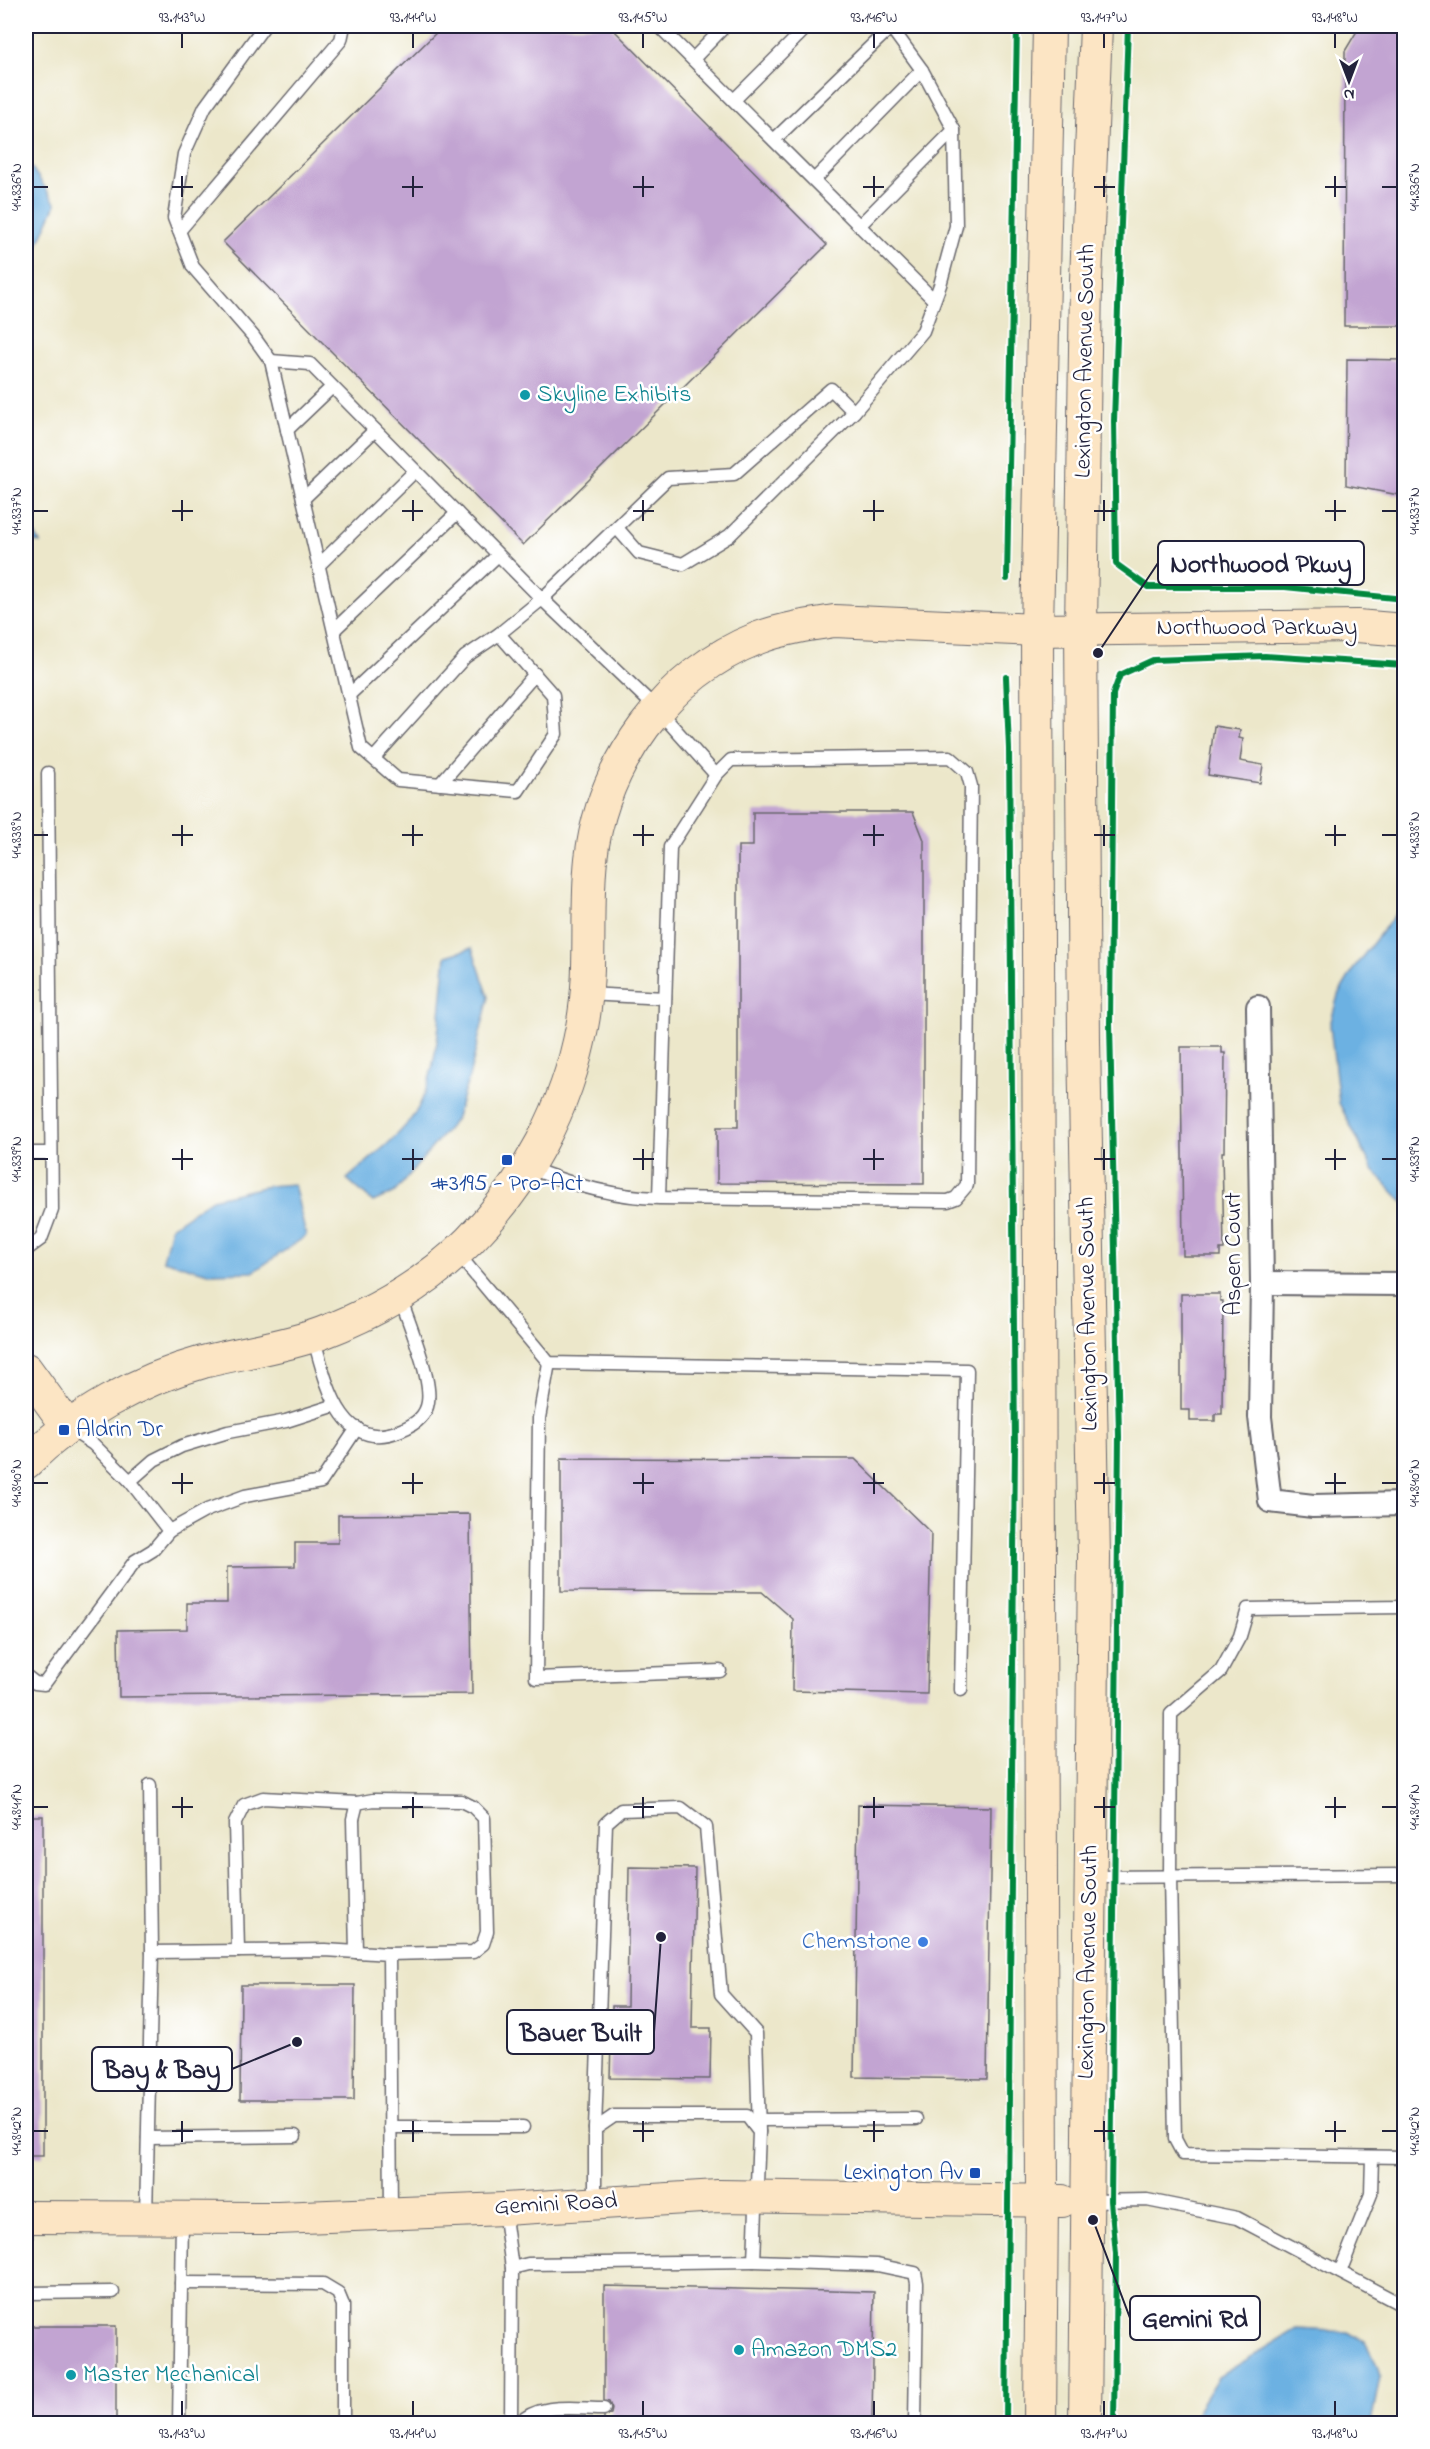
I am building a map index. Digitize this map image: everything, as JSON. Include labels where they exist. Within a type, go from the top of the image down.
[{"type":"street","name":"Lexington Avenue South","points":[[1040,2424],[1042,2200],[1037,630],[1049,26]]},
{"type":"street","name":"Lexington Avenue South","points":[[1085,2424],[1094,1557],[1084,1054],[1081,629],[1086,280],[1096,26]]},
{"type":"street","name":"Northwood Parkway","points":[[26,1464],[68,1427],[109,1401],[154,1379],[200,1363],[313,1336],[352,1320],[400,1295],[456,1252],[492,1215],[527,1167],[549,1128],[563,1094],[580,1038],[587,994],[590,876],[597,825],[611,783],[636,738],[658,710],[689,680],[710,664],[757,639],[806,625],[834,621],[1037,630],[1357,626],[1404,630]]},
{"type":"street","name":"Aspen Court","points":[[1258,1007],[1262,1283],[1260,1417],[1270,1501],[1313,1506],[1404,1504]]},
{"type":"street","points":[[1262,1283],[1404,1284]]},
{"type":"street","points":[[26,1369],[68,1427]]},
{"type":"street","name":"Gemini Road","points":[[26,2217],[278,2218],[504,2209],[718,2196],[1086,2201]]},
{"type":"lane","points":[[264,26],[205,106],[184,154],[174,218],[194,267],[253,336],[271,361],[361,748],[398,780],[518,791],[556,734],[553,695],[499,634]]},
{"type":"lane","points":[[179,231],[341,40],[344,26]]},
{"type":"lane","points":[[659,26],[934,300]]},
{"type":"lane","points":[[693,59],[725,26]]},
{"type":"lane","points":[[734,100],[808,26]]},
{"type":"lane","points":[[617,528],[639,554],[683,564],[729,536],[854,412],[923,331],[956,226],[954,130],[922,70],[891,26],[774,140]]},
{"type":"lane","points":[[814,180],[922,70]]},
{"type":"lane","points":[[860,225],[954,130]]},
{"type":"lane","points":[[271,361],[310,364],[542,599],[658,710],[716,775]]},
{"type":"lane","points":[[287,430],[332,387]]},
{"type":"lane","points":[[374,758],[465,657],[499,634],[542,599],[668,478],[734,474],[831,389],[854,412]]},
{"type":"lane","points":[[303,499],[375,430]]},
{"type":"lane","points":[[319,565],[415,471]]},
{"type":"lane","points":[[334,630],[457,513]]},
{"type":"lane","points":[[349,695],[498,555]]},
{"type":"lane","points":[[440,783],[535,674]]},
{"type":"lane","points":[[527,1167],[569,1184],[634,1197],[659,1198],[948,1201],[956,1198],[967,1185],[970,786],[967,772],[950,757],[731,760],[716,775],[670,847],[659,1198]]},
{"type":"lane","points":[[26,1250],[41,1239],[52,1210],[48,774]]},
{"type":"lane","points":[[587,994],[665,998]]},
{"type":"lane","points":[[26,1154],[51,1153]]},
{"type":"lane","points":[[456,1252],[549,1363],[967,1370],[961,1690]]},
{"type":"lane","points":[[313,1336],[336,1405],[347,1422],[368,1433],[394,1433],[416,1422],[424,1414],[428,1404],[425,1374],[400,1295]]},
{"type":"lane","points":[[549,1363],[539,1418],[536,1678],[720,1671]]},
{"type":"lane","points":[[130,1481],[154,1460],[182,1446],[228,1432],[286,1421],[336,1405]]},
{"type":"lane","points":[[68,1427],[93,1444],[130,1481],[169,1532]]},
{"type":"lane","points":[[26,1676],[35,1683],[44,1684],[135,1561],[153,1550],[169,1532],[207,1510],[245,1496],[321,1482],[357,1428]]},
{"type":"lane","points":[[1404,1607],[1248,1609],[1240,1636],[1221,1671],[1171,1714],[1170,1876],[1175,2139],[1183,2154],[1404,2157]]},
{"type":"lane","points":[[146,2218],[152,1952],[150,1785]]},
{"type":"lane","points":[[152,1952],[325,1950],[389,1954],[473,1952],[483,1944],[487,1932],[484,1818],[473,1807],[461,1802],[373,1800],[357,1803],[263,1798],[243,1805],[236,1822],[238,1951]]},
{"type":"lane","points":[[356,1952],[353,1819],[357,1803]]},
{"type":"lane","points":[[595,2203],[595,2129],[606,1824],[621,1810],[681,1808],[706,1827],[721,1994],[756,2032],[759,2126],[754,2261]]},
{"type":"lane","points":[[1091,1877],[1404,1875]]},
{"type":"lane","points":[[389,1954],[391,2213]]},
{"type":"lane","points":[[595,2129],[615,2116],[747,2116],[759,2126],[916,2119]]},
{"type":"lane","points":[[390,2127],[523,2127]]},
{"type":"lane","points":[[148,2138],[295,2136]]},
{"type":"lane","points":[[1340,2272],[1371,2194],[1372,2157]]},
{"type":"lane","points":[[1086,2201],[1147,2200],[1237,2218],[1404,2306]]},
{"type":"lane","points":[[504,2209],[512,2268],[511,2424]]},
{"type":"lane","points":[[26,2217],[26,2283]]},
{"type":"lane","points":[[179,2424],[182,2218]]},
{"type":"lane","points":[[512,2268],[538,2264],[754,2261],[877,2265],[915,2273],[917,2283],[915,2424]]},
{"type":"lane","points":[[182,2283],[323,2284],[338,2293],[343,2305],[343,2424]]},
{"type":"lane","points":[[26,2293],[113,2292]]},
{"type":"lane","points":[[518,2424],[525,2416],[540,2409],[604,2409]]},
{"type":"water","points":[[26,159],[56,204],[35,251],[26,258]]},
{"type":"water","points":[[26,517],[40,543],[26,540]]},
{"type":"water","points":[[1404,903],[1404,1203],[1373,1170],[1339,1103],[1330,1025],[1338,995],[1356,965]]},
{"type":"water","points":[[472,948],[489,997],[469,1077],[455,1120],[395,1192],[373,1202],[347,1179],[398,1134],[421,1102],[436,1050],[446,956]]},
{"type":"water","points":[[294,1184],[306,1236],[253,1272],[208,1273],[163,1260],[171,1227],[212,1199],[268,1186]]},
{"type":"water","points":[[1297,2329],[1348,2332],[1365,2342],[1377,2365],[1380,2377],[1371,2423],[1189,2423],[1218,2377]]},
{"type":"building","name":"Skyline Exhibits","points":[[443,26],[610,26],[827,245],[523,545],[223,242]]},
{"type":"building","points":[[1360,26],[1404,26],[1404,326],[1344,326],[1345,51]]},
{"type":"building","points":[[1347,359],[1404,360],[1404,496],[1346,485]]},
{"type":"building","points":[[1214,726],[1240,730],[1239,738],[1243,739],[1240,761],[1263,765],[1260,783],[1208,775]]},
{"type":"building","points":[[753,812],[913,812],[924,840],[924,1184],[717,1183],[717,1127],[738,1127],[738,846],[753,846]]},
{"type":"building","points":[[1181,1047],[1222,1047],[1222,1053],[1225,1053],[1224,1152],[1222,1152],[1224,1249],[1220,1249],[1220,1256],[1183,1256]]},
{"type":"building","points":[[1181,1294],[1220,1294],[1220,1301],[1223,1301],[1222,1414],[1215,1414],[1215,1421],[1190,1421],[1190,1410],[1181,1410]]},
{"type":"building","points":[[561,1458],[855,1459],[931,1533],[927,1694],[792,1691],[793,1619],[762,1592],[561,1591]]},
{"type":"building","points":[[470,1514],[472,1694],[119,1697],[118,1630],[187,1629],[187,1603],[227,1603],[227,1567],[295,1566],[295,1543],[338,1543],[338,1515]]},
{"type":"building","name":"Chemstone","points":[[858,1805],[991,1807],[987,2079],[854,2077]]},
{"type":"building","points":[[26,1816],[43,1816],[43,2156],[26,2156]]},
{"type":"building","points":[[629,1867],[695,1868],[692,2028],[711,2028],[710,2079],[610,2078],[612,2006],[627,2006]]},
{"type":"building","points":[[241,1985],[355,1985],[354,2100],[240,2100]]},
{"type":"building","name":"Amazon DMS2","points":[[604,2286],[874,2292],[872,2424],[604,2424],[604,2417],[611,2414],[612,2409],[609,2402],[604,2401]]},
{"type":"building","name":"Master Mechanical","points":[[26,2326],[116,2326],[116,2424],[26,2424]]},
{"type":"cycle path","points":[[1007,579],[1017,26]]},
{"type":"cycle path","points":[[1128,26],[1114,421],[1116,564],[1148,587],[1285,587],[1404,599]]},
{"type":"cycle path","points":[[1114,2424],[1116,2254],[1111,2201],[1119,1436],[1110,1024],[1113,694],[1120,675],[1153,660],[1265,656],[1404,665]]},
{"type":"cycle path","points":[[1006,677],[1009,749],[1015,1446],[1006,2424]]},
{"type":"place","name":"Skyline Exhibits","points":[[525,395]]},
{"type":"place","name":"Northwood Pkwy","points":[[1098,653]]},
{"type":"place","name":"#3195 - Pro-Act","points":[[507,1160]]},
{"type":"place","name":"Aldrin Dr","points":[[64,1430]]},
{"type":"place","name":"Bauer Built","points":[[661,1937]]},
{"type":"place","name":"Chemstone","points":[[923,1942]]},
{"type":"place","name":"Bay & Bay","points":[[297,2042]]},
{"type":"place","name":"Lexington Av","points":[[975,2173]]},
{"type":"place","name":"Gemini Rd","points":[[1093,2220]]},
{"type":"place","name":"Amazon DMS2","points":[[739,2350]]},
{"type":"place","name":"Master Mechanical","points":[[71,2375]]}]
